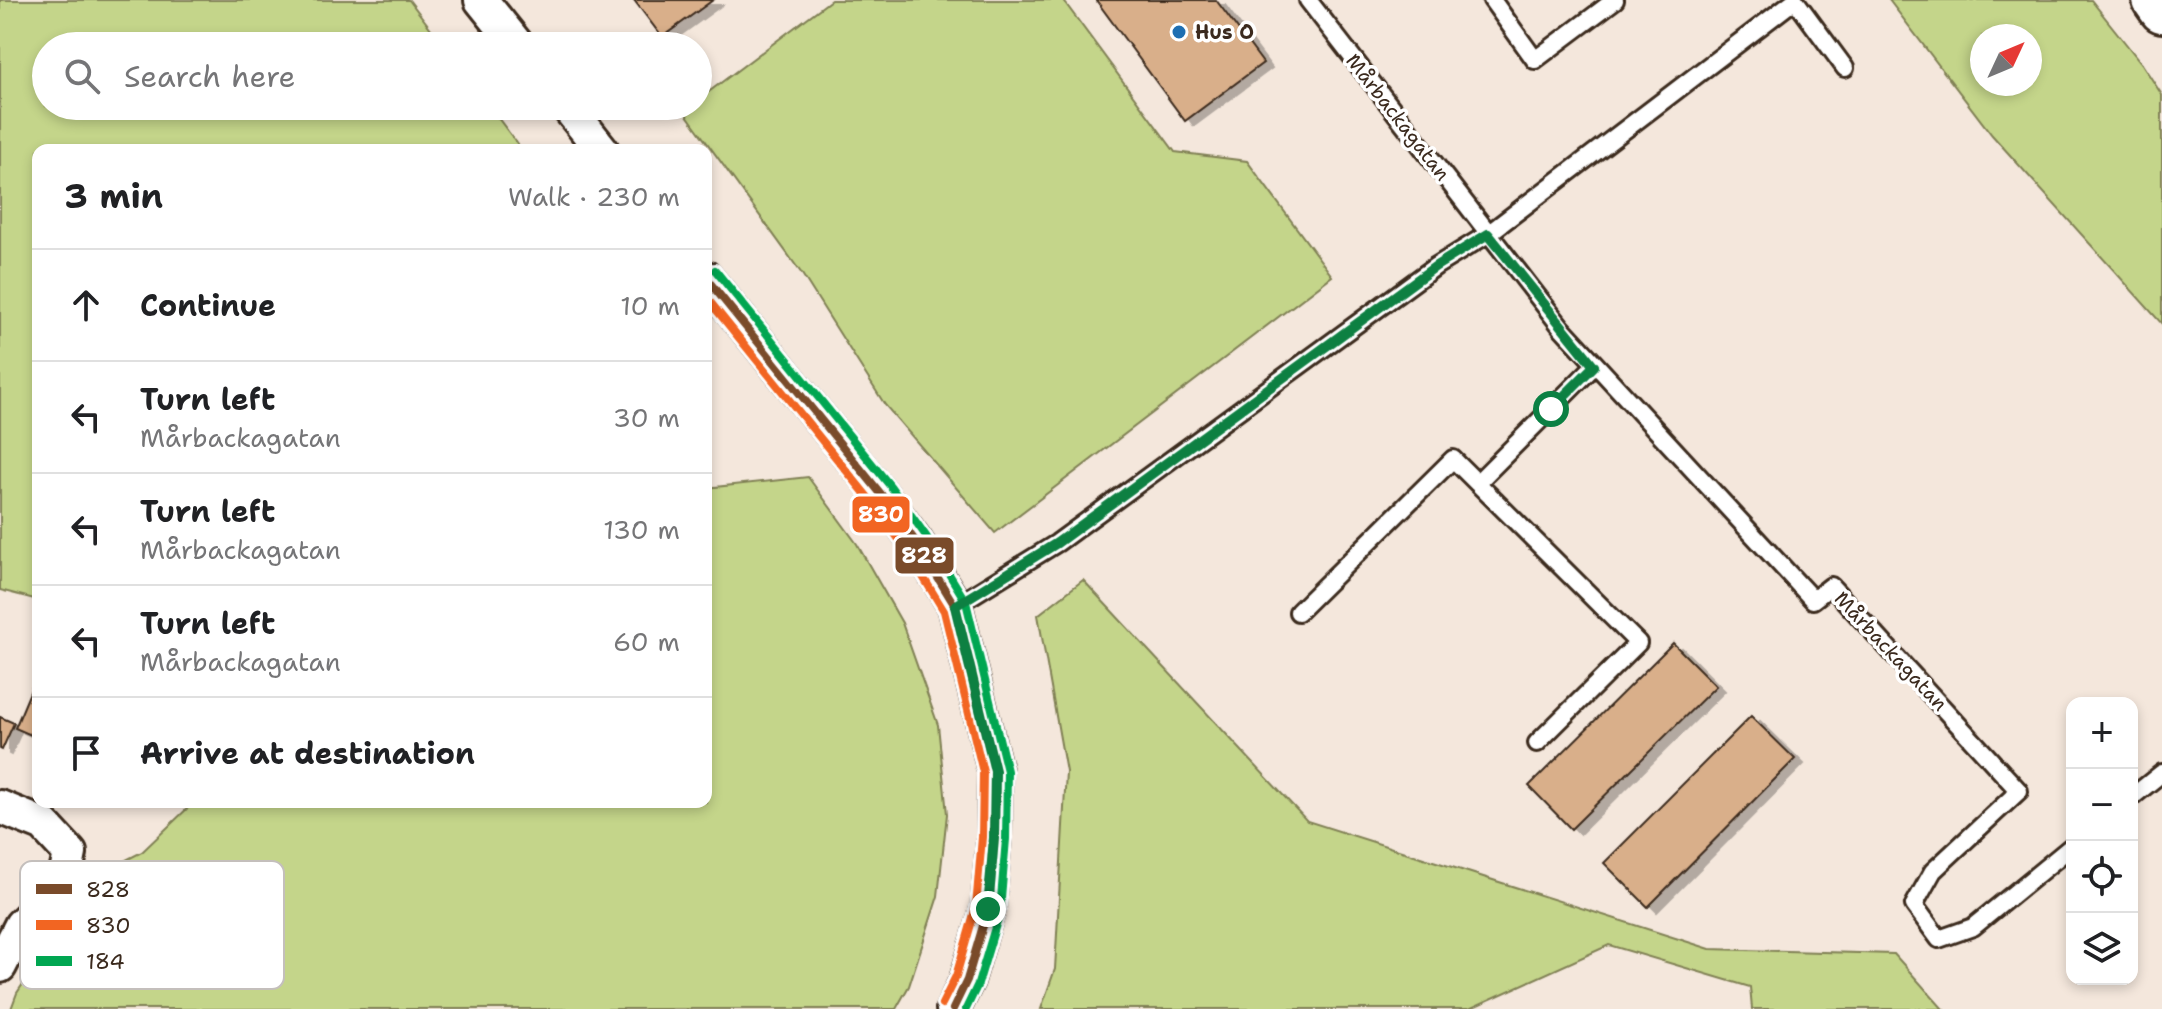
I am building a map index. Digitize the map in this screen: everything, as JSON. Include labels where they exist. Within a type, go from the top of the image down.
[{"type":"highway","points":[[2155,0],[2162,10]]},
{"type":"street","points":[[481,0],[507,32]]},
{"type":"street","points":[[578,120],[597,144]]},
{"type":"street","points":[[712,285],[881,494],[916,542],[955,606],[995,771],[988,909],[967,980],[953,1009]]},
{"type":"street","points":[[0,807],[44,825],[70,853],[68,861]]},
{"type":"street","points":[[0,966],[20,927]]},
{"type":"lane","name":"Mårbackagatan","points":[[1308,0],[1594,366],[1813,600],[1831,586],[2019,791],[1933,871],[1914,905],[1939,939],[1973,927],[2066,851]]},
{"type":"lane","points":[[1492,0],[1535,60],[1611,1]]},
{"type":"lane","points":[[955,606],[1057,543],[1436,266],[1488,234],[1795,0],[1845,68]]},
{"type":"lane","points":[[1477,483],[1594,366]]},
{"type":"lane","points":[[1298,612],[1453,459],[1638,643],[1537,743]]},
{"type":"lane","points":[[2138,792],[2162,773]]},
{"type":"green space","points":[[0,0],[409,0],[433,32],[32,32],[32,120],[500,120],[518,144],[32,144],[32,598],[0,590]]},
{"type":"green space","points":[[831,0],[1063,0],[1175,152],[1247,161],[1332,276],[995,533],[885,405],[802,274],[712,150],[712,144],[708,144],[691,120],[712,120],[712,89]]},
{"type":"green space","points":[[1889,0],[2091,0],[2142,64],[2162,95],[2162,324],[1992,135]]},
{"type":"green space","points":[[808,477],[857,544],[902,623],[938,725],[947,814],[938,896],[909,986],[896,1009],[11,1009],[20,988],[284,989],[284,861],[124,861],[142,852],[188,808],[712,808],[712,487]]},
{"type":"green space","points":[[1083,580],[1307,821],[1710,949],[1894,954],[1943,1009],[1752,1009],[1750,987],[1609,945],[1469,1009],[1041,1009],[1055,969],[1066,772],[1038,615]]},
{"type":"building","points":[[634,0],[713,0],[669,32],[658,32]]},
{"type":"building","name":"Hus O","points":[[1096,0],[1216,0],[1263,63],[1185,121]]},
{"type":"building","points":[[1673,643],[1716,686],[1571,829],[1529,786]]},
{"type":"building","points":[[32,687],[32,735],[15,728]]},
{"type":"building","points":[[1751,716],[1795,759],[1648,907],[1604,863]]},
{"type":"building","points":[[0,717],[14,723],[2,750],[0,749]]},
{"type":"transit line","name":"184","points":[[715,270],[891,487],[926,536],[966,602],[1007,771],[1000,911],[978,984],[966,1009]]},
{"type":"transit line","name":"828","points":[[712,285],[881,494],[916,542],[955,606],[995,771],[988,909],[967,980],[953,1009]]},
{"type":"transit line","name":"830","points":[[712,304],[871,501],[906,549],[944,611],[983,772],[976,907],[956,976],[942,1004]]},
{"type":"place","name":"Hus O","points":[[1179,32]]},
{"type":"route","points":[[988,909],[995,771],[955,606],[1057,543],[1436,266],[1488,234],[1594,366],[1551,409]]}]
